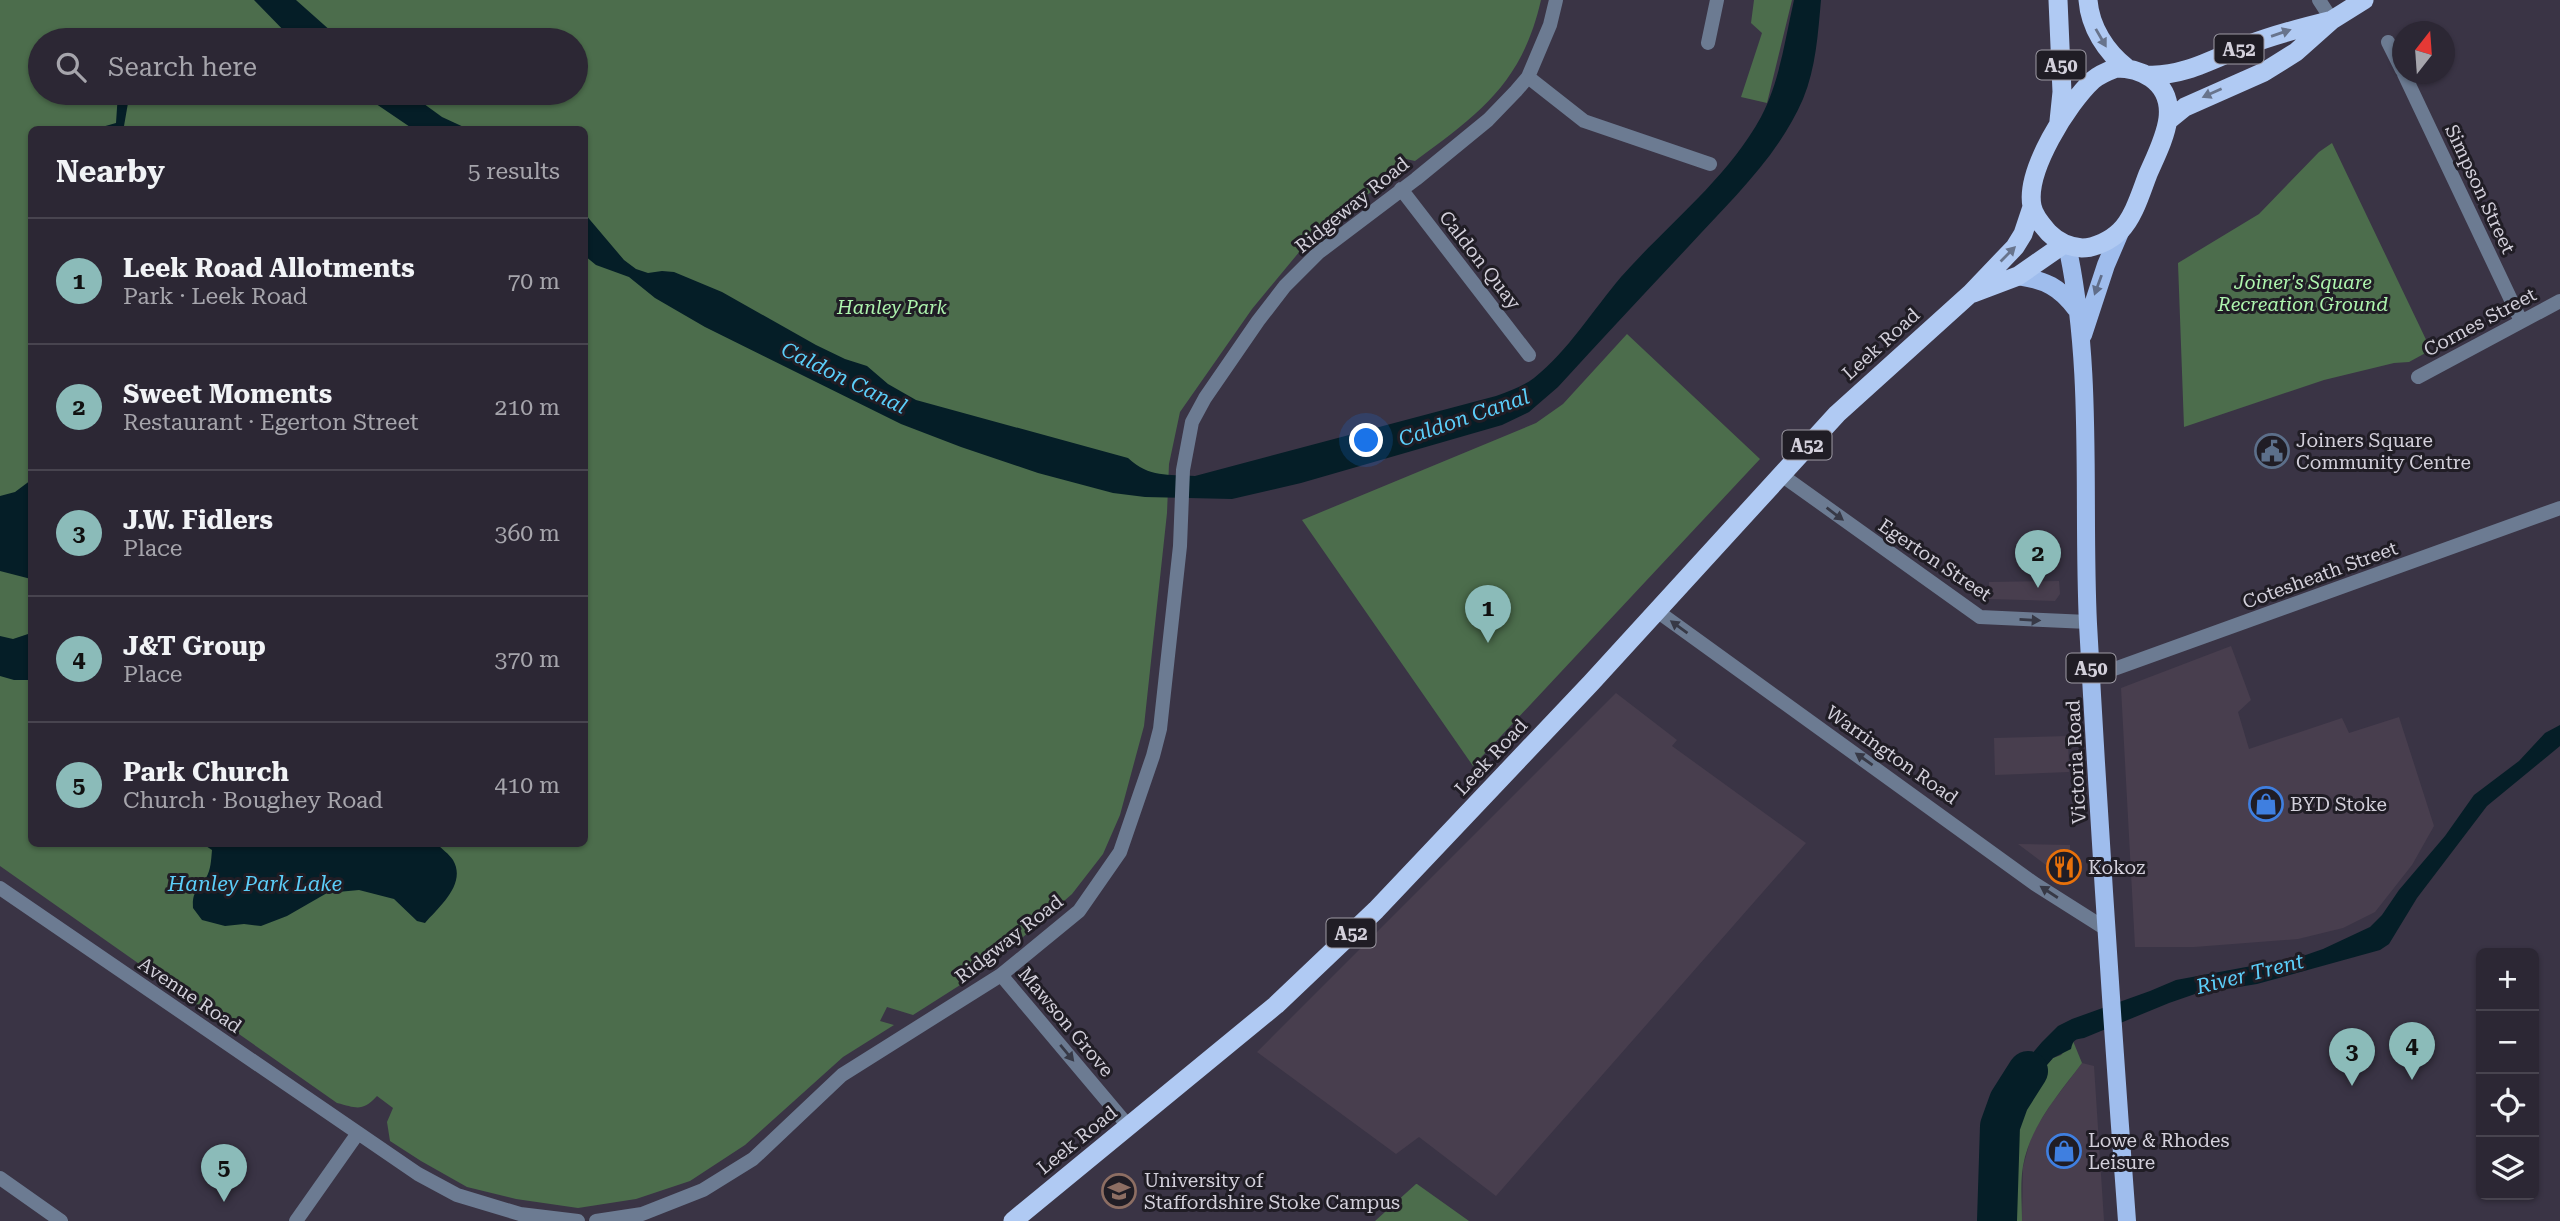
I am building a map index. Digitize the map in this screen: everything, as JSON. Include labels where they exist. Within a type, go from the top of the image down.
[{"type":"highway","name":"A50","points":[[2057,129],[2062,92],[2058,0]]},
{"type":"highway","name":"A50","points":[[2088,0],[2097,33],[2109,51],[2127,68]]},
{"type":"highway","name":"A52","points":[[2169,120],[2185,107],[2264,72],[2296,52],[2332,20],[2364,0]]},
{"type":"highway","name":"A52","points":[[2032,207],[2033,186],[2038,169],[2057,129],[2082,91],[2106,72],[2127,68],[2147,75],[2163,76],[2184,71],[2287,30],[2332,20]]},
{"type":"highway","points":[[2121,230],[2143,187],[2169,120],[2169,105],[2165,92],[2147,75]]},
{"type":"highway","points":[[2032,207],[2043,226],[2065,244]]},
{"type":"highway","name":"Leek Road","points":[[1013,1221],[1276,1005],[1376,910],[1477,805],[1837,414],[1971,293],[2015,247],[2023,234],[2032,207]]},
{"type":"highway","name":"A52","points":[[2065,244],[2085,248],[2093,246],[2121,230]]},
{"type":"highway","name":"Leek Road","points":[[1971,293],[2018,276],[2065,244]]},
{"type":"main road","name":"Victoria Road","points":[[2081,342],[2094,299],[2121,230]]},
{"type":"main road","name":"Victoria Road","points":[[2065,244],[2074,284],[2081,342],[2088,622],[2110,993],[2127,1221]]},
{"type":"main road","points":[[2018,276],[2053,285],[2064,293],[2076,309]]},
{"type":"street","name":"Ridgeway Road","points":[[1180,537],[1183,470],[1192,422],[1205,398],[1258,321],[1285,286],[1318,253],[1488,120],[1528,77],[1550,25],[1556,0]]},
{"type":"street","points":[[1708,43],[1717,0]]},
{"type":"street","points":[[2319,0],[2332,20]]},
{"type":"street","name":"Simpson Street","points":[[2388,42],[2392,49]]},
{"type":"street","points":[[1528,77],[1584,121],[1710,164]]},
{"type":"street","name":"Simpson Street","points":[[2410,84],[2521,321]]},
{"type":"street","name":"Caldon Quay","points":[[1401,189],[1529,355]]},
{"type":"street","name":"Cornes Street","points":[[2418,377],[2560,301]]},
{"type":"street","name":"Egerton Street","points":[[1780,474],[1980,617],[2088,622]]},
{"type":"street","name":"Cotesheath Street","points":[[2092,677],[2560,508]]},
{"type":"street","name":"Ridgway Road","points":[[596,1221],[642,1214],[703,1190],[753,1159],[842,1075],[1001,975],[1079,911],[1120,852],[1135,814],[1160,729],[1180,537]]},
{"type":"street","name":"Warrington Road","points":[[1657,611],[2035,884],[2106,929]]},
{"type":"street","name":"Avenue Road","points":[[0,888],[358,1133]]},
{"type":"street","name":"Mawson Grove","points":[[1001,975],[1129,1127]]},
{"type":"street","points":[[296,1221],[358,1133],[418,1174],[457,1195],[520,1214],[578,1221]]},
{"type":"street","points":[[0,1178],[56,1220]]},
{"type":"shaded area","points":[[2059,581],[2060,594],[2055,601],[1989,599],[1989,582]]},
{"type":"shaded area","points":[[2231,646],[2251,700],[2238,712],[2249,749],[2342,718],[2349,733],[2399,717],[2434,826],[2412,865],[2375,912],[2343,928],[2298,939],[2194,947],[2135,947],[2121,688]]},
{"type":"shaded area","points":[[1616,693],[1677,740],[1672,746],[1806,843],[1496,1196],[1419,1137],[1396,1154],[1257,1052]]},
{"type":"shaded area","points":[[2068,736],[2069,772],[1995,775],[1994,738]]},
{"type":"shaded area","name":"Kokoz","points":[[2018,844],[2070,845],[2071,877],[2067,881]]},
{"type":"shaded area","name":"Lowe & Rhodes Leisure","points":[[2082,1063],[2094,1066],[2104,1221],[2022,1221],[2023,1167],[2032,1134]]},
{"type":"green space","name":"Hanley Park","points":[[0,0],[1541,0],[1533,29],[1522,53],[1495,94],[1459,127],[1415,161],[1406,159],[1395,169],[1394,177],[1347,208],[1305,245],[1252,309],[1180,412],[1169,464],[1167,513],[1144,726],[1120,815],[1103,854],[1072,894],[990,966],[913,1015],[887,1007],[880,1021],[894,1025],[843,1057],[745,1145],[690,1181],[636,1199],[578,1208],[516,1199],[467,1187],[390,1141],[387,1122],[393,1108],[377,1096],[363,1107],[337,1103],[0,866]]},
{"type":"green space","points":[[1754,0],[1792,0],[1767,103],[1741,97],[1762,33],[1751,23]]},
{"type":"green space","name":"Joiner's Square Recreation Ground","points":[[2332,143],[2431,350],[2409,362],[2394,363],[2324,380],[2184,427],[2178,263],[2259,214],[2319,152]]},
{"type":"green space","points":[[1627,334],[1760,459],[1473,766],[1302,520],[1536,423],[1563,404]]},
{"type":"green space","points":[[2073,1041],[2082,1063],[2038,1124],[2027,1151],[2021,1187],[2022,1221],[2003,1221],[2017,1109],[2033,1081],[2053,1058],[2061,1055]]},
{"type":"green space","points":[[1417,1184],[1469,1221],[1375,1221]]},
{"type":"water","points":[[254,0],[296,0],[328,28],[281,28]]},
{"type":"water","name":"Caldon Canal","points":[[1794,0],[1821,0],[1814,63],[1803,99],[1781,140],[1737,195],[1558,387],[1529,412],[1502,425],[1301,483],[1232,499],[1145,497],[1113,493],[1038,473],[961,447],[901,424],[705,327],[655,298],[629,277],[596,265],[588,258],[588,218],[624,260],[636,269],[648,273],[674,272],[722,292],[816,345],[867,366],[888,384],[916,400],[1128,458],[1151,472],[1195,476],[1496,396],[1534,378],[1569,343],[1621,277],[1696,201],[1731,161],[1747,140],[1768,103]]},
{"type":"water","points":[[117,105],[128,105],[124,126],[106,126],[116,123]]},
{"type":"water","points":[[378,105],[426,105],[462,126],[409,126]]},
{"type":"water","points":[[28,482],[28,578],[0,571],[0,496],[15,492]]},
{"type":"water","points":[[28,634],[28,680],[0,676],[0,636],[13,639]]},
{"type":"water","points":[[2560,725],[2560,746],[2487,806],[2417,898],[2389,944],[2380,950],[2257,984],[2195,994],[2076,1040],[2071,1049],[2053,1058],[2033,1081],[2017,1109],[1991,1124],[2009,1081],[2058,1026],[2176,980],[2300,957],[2370,927],[2445,836],[2474,795],[2519,761],[2545,733]]},
{"type":"water","name":"Hanley Park Lake","points":[[208,847],[440,847],[453,860],[456,878],[449,895],[425,923],[417,921],[394,899],[359,890],[327,893],[287,916],[261,926],[225,926],[202,920],[193,908],[195,894],[209,871],[212,850]]},
{"type":"waterway","name":"River Trent","points":[[1997,1221],[2000,1126],[2009,1101],[2028,1071]]},
{"type":"place","name":"Joiners Square Community Centre","points":[[2272,451]]},
{"type":"place","name":"Sweet Moments","points":[[2038,588]]},
{"type":"place","name":"Leek Road Allotments","points":[[1488,643]]},
{"type":"place","name":"BYD Stoke","points":[[2266,804]]},
{"type":"place","name":"Kokoz","points":[[2064,867]]},
{"type":"place","name":"J&T Group","points":[[2412,1080]]},
{"type":"place","name":"J.W. Fidlers","points":[[2352,1086]]},
{"type":"place","name":"Lowe & Rhodes Leisure","points":[[2064,1151]]},
{"type":"place","name":"University of Staffordshire Stoke Campus","points":[[1119,1191]]},
{"type":"place","name":"Park Church","points":[[224,1202]]}]
